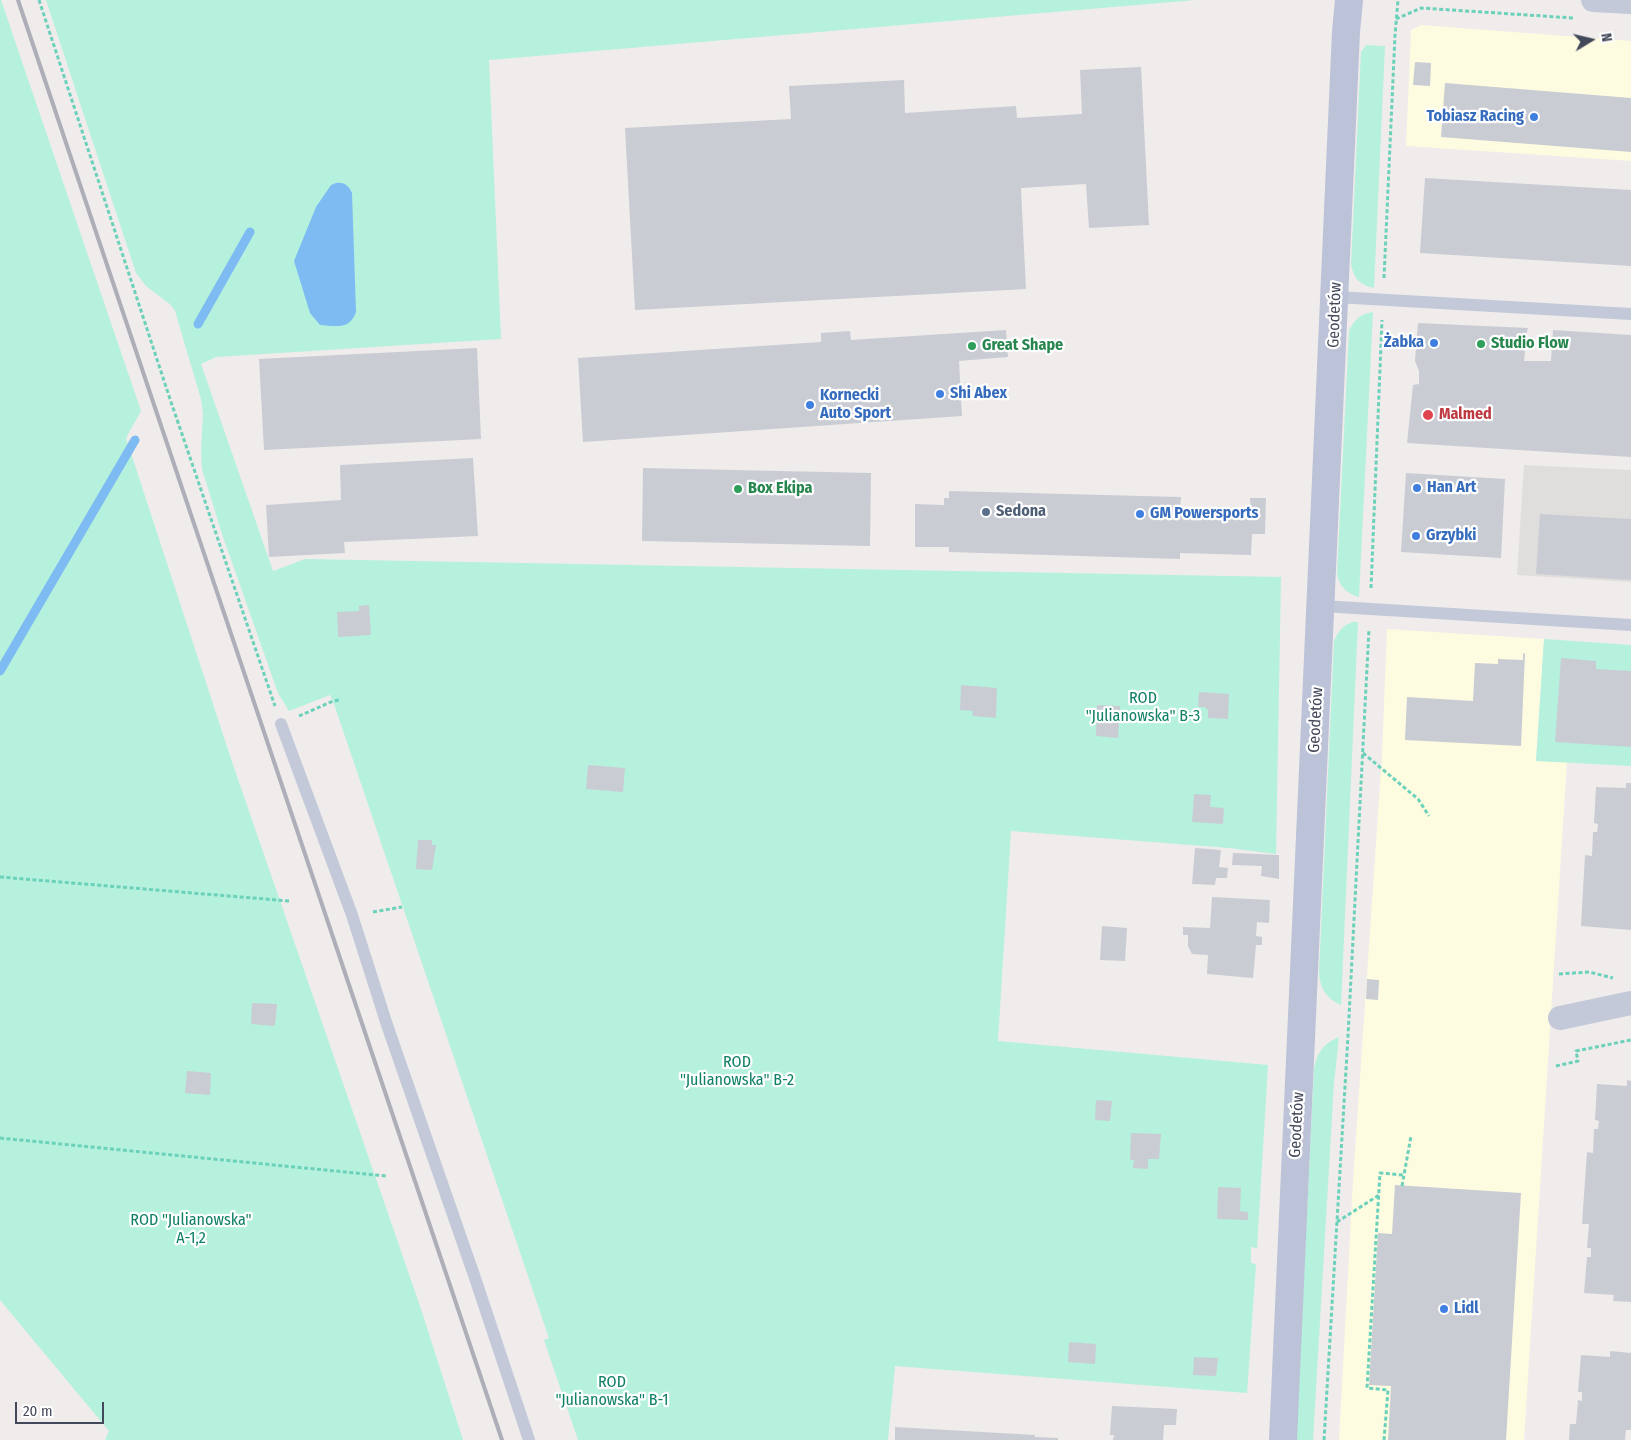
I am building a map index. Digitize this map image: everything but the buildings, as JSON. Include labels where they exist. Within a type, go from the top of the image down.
[{"type":"street","name":"Geodetów","points":[[1282,1440],[1322,606],[1346,32],[1349,0]]},
{"type":"street","points":[[1593,0],[1631,2]]},
{"type":"street","points":[[1560,1018],[1631,1003]]},
{"type":"lane","points":[[1336,297],[1631,314]]},
{"type":"lane","points":[[1322,606],[1631,625]]},
{"type":"lane","points":[[281,724],[352,915],[393,1044],[530,1440]]},
{"type":"path","points":[[39,0],[170,399],[281,724],[339,700]]},
{"type":"path","points":[[1384,280],[1398,0]]},
{"type":"path","points":[[1396,19],[1421,8],[1574,18]]},
{"type":"path","points":[[1371,588],[1382,312]]},
{"type":"path","points":[[1324,1440],[1348,1036],[1369,622]]},
{"type":"path","points":[[1362,752],[1418,800],[1429,816]]},
{"type":"path","points":[[0,877],[289,901]]},
{"type":"path","points":[[352,915],[402,907]]},
{"type":"path","points":[[1560,974],[1589,972],[1616,979]]},
{"type":"path","points":[[1556,1066],[1578,1061],[1576,1051],[1631,1040]]},
{"type":"path","points":[[1402,1186],[1411,1136]]},
{"type":"path","points":[[0,1138],[386,1176]]},
{"type":"path","points":[[1384,1440],[1388,1390],[1367,1388],[1380,1173],[1403,1175]]},
{"type":"path","points":[[1336,1222],[1379,1195]]},
{"type":"shaded area","points":[[1421,25],[1631,41],[1631,161],[1406,146],[1411,30]]},
{"type":"shaded area","points":[[1524,465],[1631,470],[1631,582],[1517,575]]},
{"type":"shaded area","points":[[1387,629],[1544,639],[1536,760],[1567,762],[1524,1440],[1339,1440],[1353,1180],[1382,754]]},
{"type":"green space","name":"ROD \"Julianowska\" A-1,2","points":[[0,0],[141,411],[126,438],[231,759],[421,1309],[463,1440],[105,1440],[109,1431],[0,1300]]},
{"type":"green space","points":[[46,0],[1196,0],[489,60],[501,339],[216,357],[201,364],[273,571],[305,559],[1281,577],[1276,854],[1229,848],[1011,831],[998,1041],[1268,1065],[1257,1248],[1251,1247],[1251,1263],[1256,1264],[1247,1393],[895,1366],[888,1440],[578,1440],[544,1340],[549,1338],[333,701],[330,695],[289,711],[278,693],[222,534],[202,469],[203,414],[201,399],[175,311],[171,305],[146,286],[136,273]]},
{"type":"green space","points":[[1366,45],[1385,46],[1374,288],[1358,281],[1351,265],[1361,52]]},
{"type":"green space","points":[[1373,312],[1359,597],[1350,594],[1344,589],[1337,574],[1349,331],[1358,318]]},
{"type":"green space","points":[[1353,622],[1358,622],[1341,1005],[1325,993],[1319,973],[1334,641],[1341,629]]},
{"type":"green space","points":[[1544,639],[1631,645],[1631,766],[1536,761]]},
{"type":"green space","points":[[1339,1037],[1334,1083],[1313,1440],[1296,1440],[1314,1069],[1317,1058],[1325,1045]]},
{"type":"water","points":[[336,183],[346,185],[352,193],[356,312],[350,322],[342,326],[320,325],[310,313],[294,261],[316,207],[331,185]]},
{"type":"waterway","points":[[198,324],[250,232]]},
{"type":"waterway","points":[[0,671],[135,440]]},
{"type":"railway","points":[[18,0],[502,1440]]},
{"type":"place","name":"Tobiasz Racing","points":[[1534,117]]},
{"type":"place","name":"Żabka","points":[[1434,343]]},
{"type":"place","name":"Studio Flow","points":[[1481,344]]},
{"type":"place","name":"Great Shape","points":[[972,346]]},
{"type":"place","name":"Shi Abex","points":[[940,394]]},
{"type":"place","name":"Kornecki Auto Sport","points":[[810,405]]},
{"type":"place","name":"Malmed","points":[[1428,415]]},
{"type":"place","name":"Han Art","points":[[1417,488]]},
{"type":"place","name":"Box Ekipa","points":[[738,489]]},
{"type":"place","name":"Sedona","points":[[986,512]]},
{"type":"place","name":"GM Powersports","points":[[1140,514]]},
{"type":"place","name":"Grzybki","points":[[1416,536]]},
{"type":"place","name":"Lidl","points":[[1444,1309]]},
{"type":"park label","name":"ROD \"Julianowska\" B-3","points":[[1143,708]]},
{"type":"park label","name":"ROD \"Julianowska\" B-2","points":[[737,1072]]},
{"type":"park label","name":"ROD \"Julianowska\" B-1","points":[[612,1392]]}]
